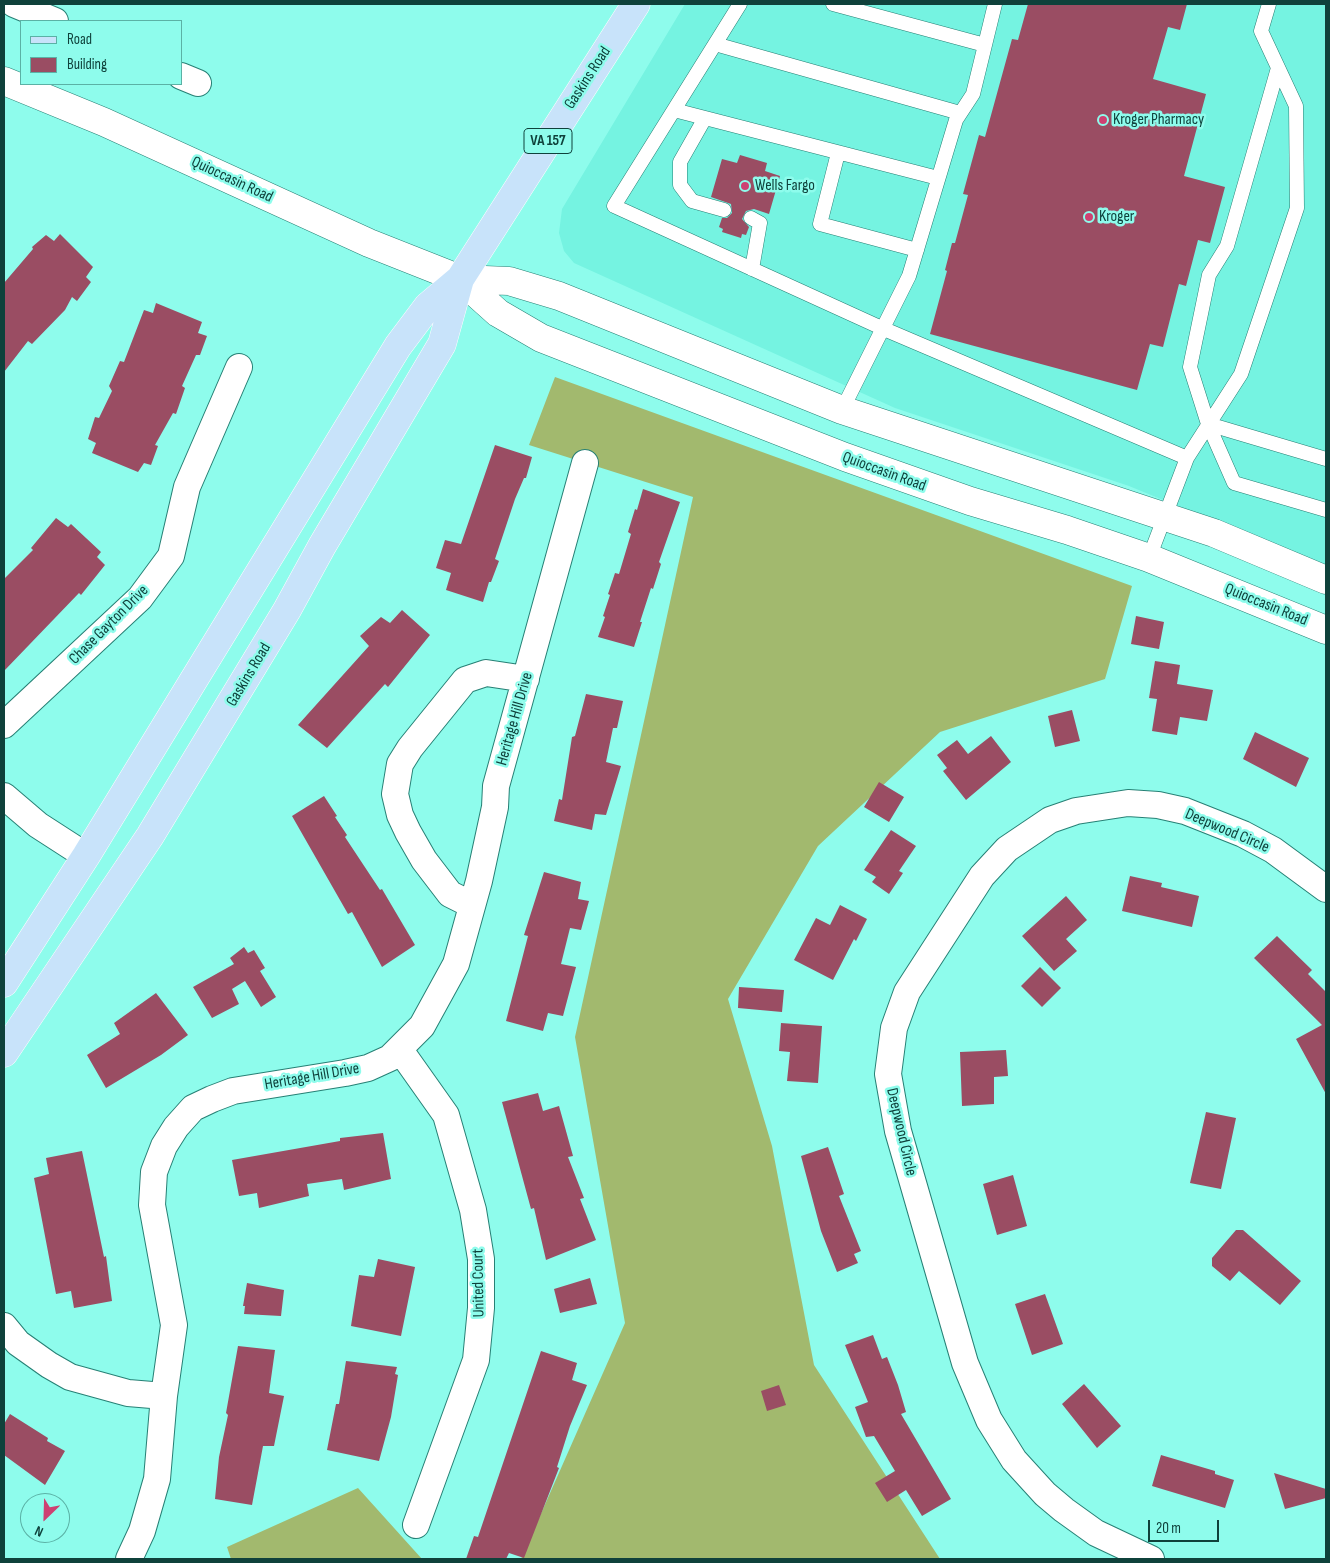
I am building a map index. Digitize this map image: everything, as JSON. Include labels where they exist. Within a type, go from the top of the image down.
[{"type":"main road","name":"Gaskins Road","points":[[4,1053],[150,836],[287,610],[322,546],[442,344],[460,279],[636,4]]},
{"type":"main road","name":"Quioccasin Road","points":[[4,81],[104,122],[369,243],[460,279],[509,281],[559,296],[842,410],[1214,533],[1326,580]]},
{"type":"main road","name":"Gaskins Road","points":[[4,983],[86,856],[398,346],[428,306],[460,279]]},
{"type":"main road","name":"Quioccasin Road","points":[[460,279],[498,313],[541,338],[909,481],[1067,530],[1149,558],[1326,630]]},
{"type":"street","points":[[14,4],[53,20]]},
{"type":"street","name":"Chase Gayton Drive","points":[[4,725],[140,598],[171,556],[187,487],[238,367]]},
{"type":"street","name":"Heritage Hill Drive","points":[[129,1559],[142,1531],[157,1479],[164,1396],[174,1325],[152,1205],[154,1172],[164,1146],[176,1127],[193,1108],[233,1090],[345,1073],[375,1064],[390,1058],[400,1050],[422,1026],[456,964],[495,808],[496,786],[585,463]]},
{"type":"street","points":[[472,904],[450,894],[424,860],[408,832],[400,815],[395,794],[400,764],[410,748],[465,680],[486,673],[526,679]]},
{"type":"street","points":[[4,796],[38,825],[86,856]]},
{"type":"street","name":"Deepwood Circle","points":[[1152,1559],[1096,1533],[1052,1499],[1014,1460],[989,1420],[965,1363],[898,1130],[888,1074],[894,1028],[907,992],[982,876],[1007,849],[1050,820],[1076,811],[1128,803],[1158,805],[1185,811],[1243,834],[1273,850],[1326,889]]},
{"type":"street","name":"United Court","points":[[400,1050],[446,1115],[473,1210],[481,1259],[482,1308],[476,1360],[416,1525]]},
{"type":"street","points":[[4,1326],[18,1343],[70,1377],[128,1393],[164,1396]]},
{"type":"lane","points":[[740,4],[614,206],[884,329],[1187,458]]},
{"type":"lane","points":[[833,4],[985,45]]},
{"type":"lane","points":[[842,410],[909,276],[956,120],[973,94],[995,4]]},
{"type":"lane","points":[[1149,558],[1187,458],[1240,374],[1297,208],[1296,106],[1261,31],[1269,4]]},
{"type":"lane","points":[[715,44],[960,113]]},
{"type":"lane","points":[[1278,68],[1227,246],[1209,275],[1190,367],[1208,424],[1234,483],[1326,510]]},
{"type":"lane","points":[[674,110],[938,178]]},
{"type":"lane","points":[[705,118],[680,162],[680,185],[692,201],[724,210]]},
{"type":"lane","points":[[838,153],[820,224],[917,250]]},
{"type":"lane","points":[[751,218],[760,223],[752,269]]},
{"type":"lane","points":[[1208,424],[1326,459]]},
{"type":"shaded area","points":[[685,4],[1326,4],[1326,567],[1129,486],[895,408],[574,263],[564,251],[559,233],[562,209]]},
{"type":"shaded area","points":[[555,377],[1132,586],[1105,679],[940,732],[818,846],[728,999],[772,1146],[814,1365],[940,1559],[521,1559],[625,1323],[575,1037],[693,497],[529,445]]},
{"type":"shaded area","points":[[358,1488],[422,1559],[231,1559],[227,1547]]},
{"type":"building","name":"Kroger","points":[[1028,4],[1187,4],[1180,30],[1168,27],[1153,79],[1206,94],[1184,176],[1225,187],[1210,243],[1198,240],[1186,286],[1179,284],[1163,347],[1150,344],[1137,390],[930,334],[947,271],[945,270],[952,243],[955,243],[968,195],[963,194],[979,135],[985,137],[1012,39],[1018,40]]},
{"type":"building","name":"Wells Fargo","points":[[740,155],[767,163],[765,171],[780,176],[769,214],[754,209],[746,211],[742,219],[749,227],[746,235],[742,234],[741,238],[722,232],[723,229],[719,227],[722,218],[727,218],[732,213],[731,204],[711,197],[722,159],[737,163]]},
{"type":"building","points":[[60,234],[93,267],[86,277],[91,282],[77,301],[72,297],[65,310],[32,344],[28,341],[4,372],[4,283],[33,249],[32,247],[46,235],[54,241]]},
{"type":"building","points":[[156,303],[202,322],[198,333],[207,336],[200,355],[196,355],[182,386],[185,388],[176,414],[173,413],[155,445],[158,446],[151,465],[144,463],[138,472],[92,453],[96,443],[88,439],[95,417],[99,418],[112,391],[109,386],[120,361],[124,362],[144,310],[153,313]]},
{"type":"building","points":[[495,445],[532,457],[526,478],[524,478],[515,499],[495,559],[499,561],[491,582],[489,582],[483,602],[446,590],[451,573],[436,568],[445,540],[461,544]]},
{"type":"building","points":[[643,489],[680,502],[659,562],[661,564],[653,589],[651,588],[634,647],[598,637],[605,617],[603,616],[610,595],[608,594],[615,573],[619,574],[631,534],[628,532]]},
{"type":"building","points":[[56,518],[68,527],[71,524],[101,552],[97,557],[105,565],[81,595],[79,593],[4,671],[4,579],[33,550],[31,548]]},
{"type":"building","points":[[402,610],[430,635],[388,687],[385,684],[327,748],[298,725],[369,646],[360,636],[381,617],[390,623]]},
{"type":"building","points":[[1136,616],[1164,622],[1159,649],[1131,644]]},
{"type":"building","points":[[1155,661],[1180,665],[1177,684],[1213,690],[1207,721],[1180,717],[1177,735],[1152,731],[1157,699],[1149,698]]},
{"type":"building","points":[[586,694],[623,701],[617,728],[613,728],[606,762],[621,766],[606,815],[595,814],[592,830],[554,821],[559,799],[562,800],[572,737],[575,736]]},
{"type":"building","points":[[1072,710],[1080,741],[1055,747],[1048,716]]},
{"type":"building","points":[[1255,732],[1309,758],[1296,787],[1243,759]]},
{"type":"building","points":[[991,736],[1011,762],[966,800],[943,771],[947,768],[937,755],[957,740],[968,754]]},
{"type":"building","points":[[879,782],[904,797],[889,822],[864,807]]},
{"type":"building","points":[[324,796],[347,835],[345,837],[380,890],[382,889],[415,945],[382,967],[352,912],[348,914],[292,816]]},
{"type":"building","points":[[891,830],[916,846],[899,871],[903,873],[889,894],[872,882],[876,877],[864,870]]},
{"type":"building","points":[[544,872],[581,882],[578,899],[589,901],[581,930],[570,928],[561,964],[576,967],[563,1016],[548,1013],[543,1031],[506,1021],[528,936],[524,935]]},
{"type":"building","points":[[1130,876],[1162,883],[1161,887],[1199,896],[1192,927],[1122,911]]},
{"type":"building","points":[[1066,896],[1087,920],[1066,939],[1077,951],[1054,971],[1022,936]]},
{"type":"building","points":[[840,905],[867,919],[856,941],[854,939],[833,980],[794,960],[816,918],[830,925]]},
{"type":"building","points":[[1277,936],[1312,970],[1308,974],[1326,992],[1326,1094],[1296,1039],[1322,1025],[1254,958]]},
{"type":"building","points":[[244,947],[248,953],[254,950],[265,968],[260,971],[276,997],[261,1007],[245,981],[232,989],[239,1004],[212,1018],[193,987],[234,964],[230,958]]},
{"type":"building","points":[[1040,967],[1061,988],[1042,1007],[1021,986]]},
{"type":"building","points":[[739,987],[784,990],[782,1012],[738,1008]]},
{"type":"building","points":[[156,993],[188,1035],[161,1055],[106,1088],[87,1055],[120,1034],[114,1023]]},
{"type":"building","points":[[781,1023],[822,1026],[818,1083],[787,1081],[790,1052],[779,1051]]},
{"type":"building","points":[[1006,1050],[1008,1076],[994,1077],[994,1104],[962,1106],[960,1052]]},
{"type":"building","points":[[538,1093],[543,1111],[559,1106],[573,1156],[568,1157],[584,1198],[580,1199],[596,1240],[546,1260],[534,1208],[531,1209],[502,1102]]},
{"type":"building","points":[[1206,1112],[1236,1118],[1221,1189],[1190,1183]]},
{"type":"building","points":[[383,1133],[391,1179],[344,1190],[342,1179],[307,1184],[309,1196],[259,1208],[257,1193],[239,1196],[232,1160],[340,1141],[340,1138]]},
{"type":"building","points":[[828,1147],[844,1194],[839,1196],[861,1251],[854,1254],[858,1263],[837,1272],[821,1231],[801,1156]]},
{"type":"building","points":[[82,1151],[104,1257],[106,1256],[112,1301],[74,1308],[71,1291],[56,1294],[34,1178],[49,1174],[46,1158]]},
{"type":"building","points":[[1013,1175],[1027,1226],[997,1235],[983,1184]]},
{"type":"building","points":[[1236,1230],[1243,1230],[1301,1281],[1280,1305],[1239,1271],[1230,1281],[1212,1266],[1212,1258]]},
{"type":"building","points":[[378,1259],[415,1267],[401,1336],[351,1326],[359,1275],[374,1277]]},
{"type":"building","points":[[590,1278],[597,1304],[560,1313],[554,1289]]},
{"type":"building","points":[[247,1283],[284,1290],[281,1316],[244,1314],[245,1306],[243,1306]]},
{"type":"building","points":[[1045,1294],[1063,1344],[1032,1355],[1015,1304]]},
{"type":"building","points":[[873,1335],[882,1359],[887,1357],[898,1385],[906,1412],[901,1414],[951,1499],[922,1516],[906,1490],[887,1502],[875,1483],[895,1471],[874,1436],[866,1437],[855,1407],[868,1402],[845,1345]]},
{"type":"building","points":[[238,1346],[275,1350],[269,1393],[284,1396],[274,1446],[263,1446],[252,1505],[215,1499],[219,1457],[228,1415],[226,1413]]},
{"type":"building","points":[[541,1351],[577,1363],[572,1380],[587,1385],[570,1426],[557,1467],[559,1468],[524,1558],[509,1553],[506,1559],[466,1559],[474,1536],[478,1537]]},
{"type":"building","points":[[346,1361],[397,1367],[395,1374],[398,1375],[391,1417],[379,1461],[327,1450],[336,1404],[339,1404]]},
{"type":"building","points":[[1084,1384],[1121,1426],[1097,1448],[1062,1404]]},
{"type":"building","points":[[779,1385],[786,1405],[767,1411],[761,1391]]},
{"type":"building","points":[[10,1414],[48,1438],[47,1441],[65,1451],[45,1485],[4,1455],[4,1424]]},
{"type":"building","points":[[1161,1455],[1215,1471],[1215,1474],[1234,1480],[1225,1508],[1152,1486]]},
{"type":"building","points":[[1274,1473],[1326,1489],[1326,1498],[1285,1509]]},
{"type":"place","name":"Kroger Pharmacy","points":[[1103,120]]},
{"type":"place","name":"Wells Fargo","points":[[745,186]]},
{"type":"place","name":"Kroger","points":[[1089,217]]}]
